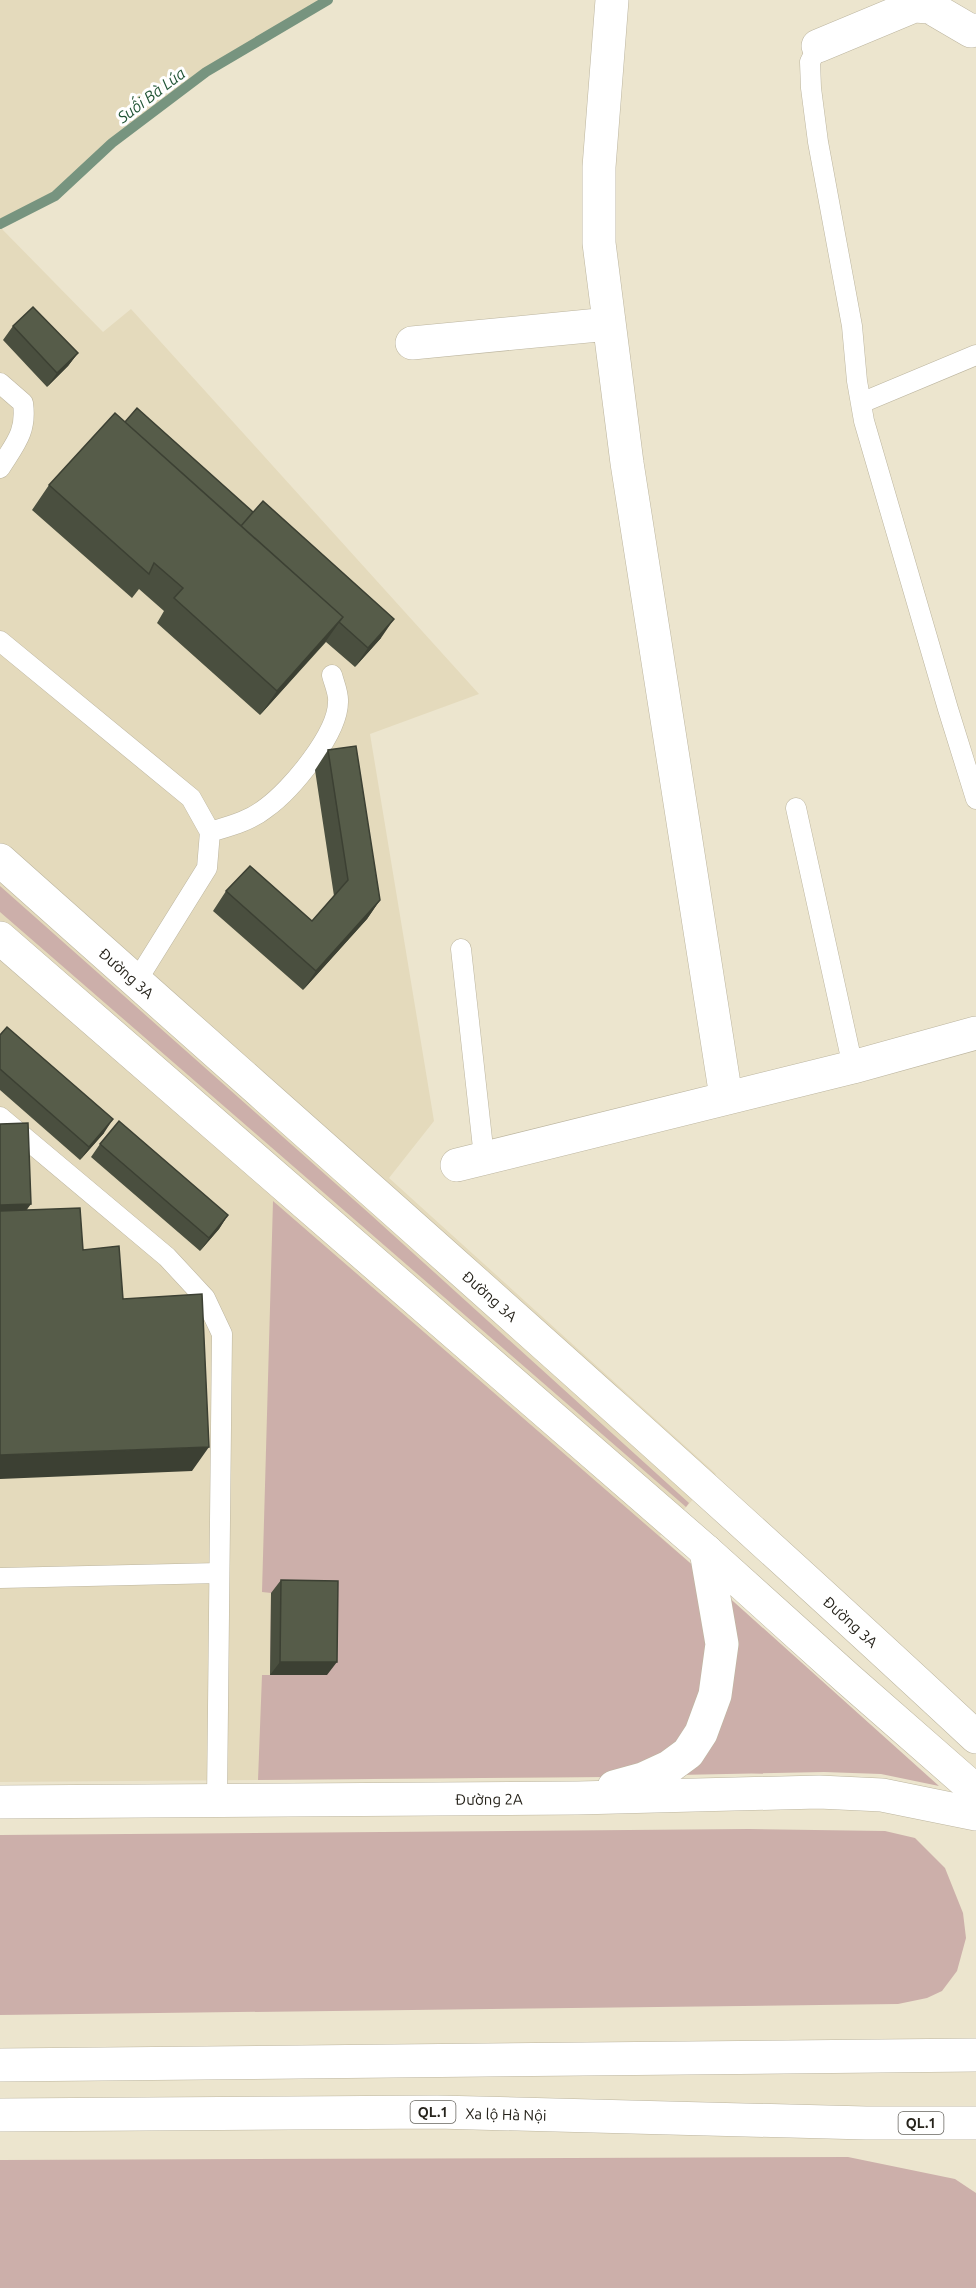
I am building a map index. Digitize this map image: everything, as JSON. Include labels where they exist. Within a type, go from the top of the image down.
[{"type":"main road","points":[[612,0],[598,167],[599,243],[630,486],[726,1097]]},
{"type":"main road","points":[[818,46],[914,6],[930,7],[971,31],[976,30]]},
{"type":"main road","points":[[412,343],[609,324]]},
{"type":"main road","name":"Đường 3A","points":[[0,860],[402,1216],[976,1737]]},
{"type":"main road","points":[[0,938],[706,1551],[976,1791]]},
{"type":"main road","points":[[471,1161],[852,1067],[976,1033]]},
{"type":"main road","points":[[578,1798],[643,1779],[669,1767],[688,1753],[701,1733],[716,1695],[722,1644],[706,1551]]},
{"type":"main road","name":"Đường 2A","points":[[0,1802],[578,1798],[819,1792],[882,1795],[976,1814]]},
{"type":"main road","points":[[0,2065],[976,2055]]},
{"type":"main road","name":"Xa lộ Hà Nội","points":[[0,2115],[437,2112],[866,2123],[976,2123]]},
{"type":"lane","points":[[818,46],[810,62],[811,88],[818,142],[852,326],[864,421],[976,799]]},
{"type":"lane","points":[[861,403],[976,355]]},
{"type":"lane","points":[[0,383],[22,403],[25,420],[19,437],[0,468]]},
{"type":"lane","points":[[0,641],[191,798],[210,832],[207,868],[136,982]]},
{"type":"lane","points":[[210,832],[246,820],[266,808],[302,775],[329,734],[339,703],[332,675]]},
{"type":"lane","points":[[796,808],[852,1067]]},
{"type":"lane","points":[[460,949],[471,1161]]},
{"type":"lane","points":[[0,1117],[167,1257],[205,1298],[222,1334],[217,1801]]},
{"type":"lane","points":[[0,1578],[219,1573]]},
{"type":"shaded area","points":[[0,0],[328,0],[206,72],[112,143],[55,196],[0,224]]},
{"type":"shaded area","points":[[0,227],[103,332],[131,309],[479,694],[370,734],[434,1121],[389,1178],[716,1474],[660,1536],[697,1569],[606,1777],[0,1782]]},
{"type":"shaded area","points":[[0,886],[371,1215],[689,1503],[686,1507],[0,912]]},
{"type":"shaded area","points":[[273,1201],[697,1569],[710,1645],[704,1693],[679,1745],[606,1777],[258,1780],[262,1675],[270,1675],[271,1593],[262,1592]]},
{"type":"shaded area","points":[[724,1593],[939,1786],[881,1774],[824,1772],[677,1775]]},
{"type":"shaded area","points":[[749,1829],[885,1831],[915,1838],[945,1868],[963,1913],[966,1938],[957,1971],[942,1991],[927,1998],[898,2004],[0,2015],[0,1835]]},
{"type":"shaded area","points":[[848,2157],[955,2179],[976,2193],[976,2288],[0,2288],[0,2160]]},
{"type":"building","points":[[33,307],[78,353],[57,373],[13,326]]},
{"type":"building","points":[[137,408],[253,512],[241,526],[125,422]]},
{"type":"building","points":[[115,413],[343,617],[277,691],[174,598],[183,588],[154,563],[149,574],[49,485]]},
{"type":"building","points":[[263,501],[394,619],[368,648],[339,622],[343,617],[241,526]]},
{"type":"building","points":[[356,746],[380,900],[316,971],[226,891],[250,866],[312,921],[348,880],[328,750]]},
{"type":"building","points":[[7,1027],[113,1119],[89,1147],[0,1069],[0,1035]]},
{"type":"building","points":[[119,1121],[228,1215],[209,1238],[100,1144]]},
{"type":"building","points":[[28,1123],[31,1204],[0,1205],[0,1124]]},
{"type":"building","points":[[80,1208],[83,1250],[119,1246],[123,1299],[202,1294],[209,1447],[0,1455],[0,1211]]},
{"type":"building","points":[[281,1580],[338,1581],[337,1662],[280,1662]]},
{"type":"waterway","name":"Suối Bà Lúa","points":[[0,224],[55,196],[112,143],[206,72],[328,0]]}]
